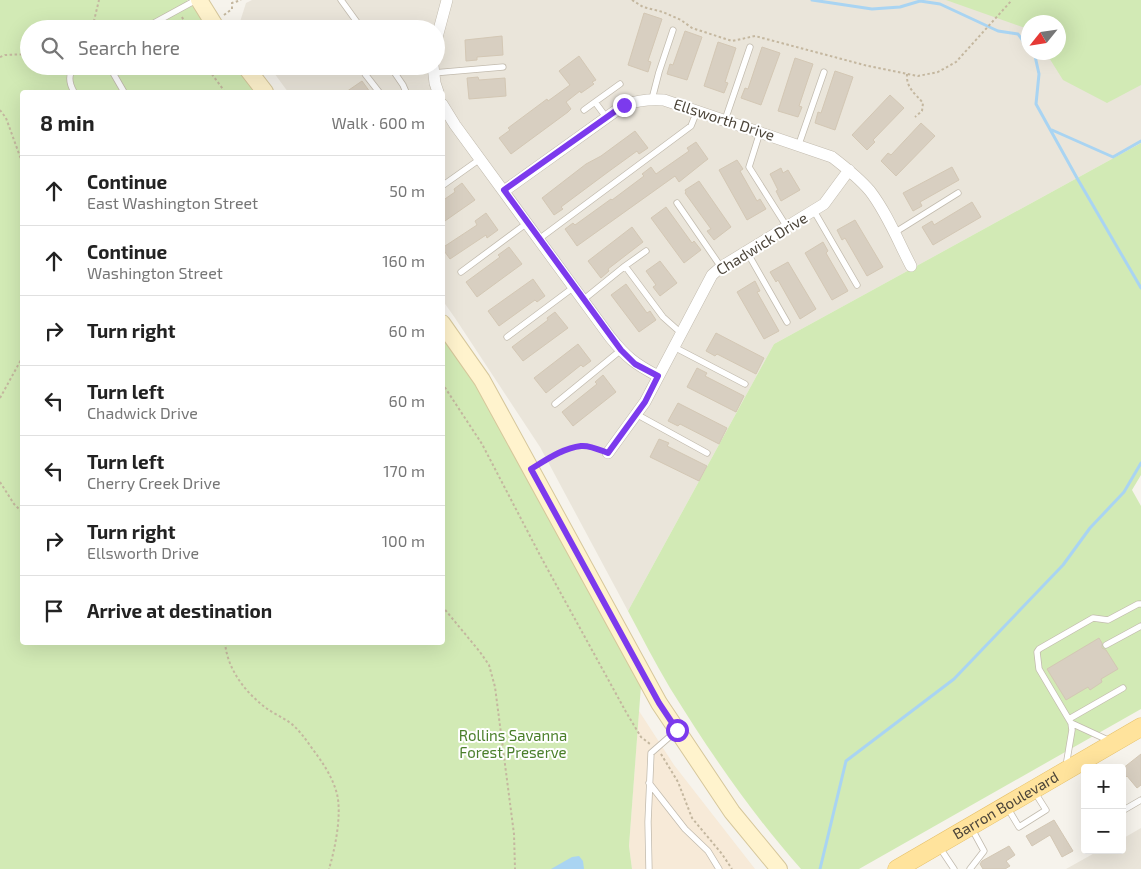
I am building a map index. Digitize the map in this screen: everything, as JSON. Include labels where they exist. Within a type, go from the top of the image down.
[{"type":"main road","points":[[198,0],[211,20]]},
{"type":"main road","points":[[252,75],[263,90]]},
{"type":"main road","points":[[445,327],[482,380],[659,703],[732,812],[779,869]]},
{"type":"main road","name":"Barron Boulevard","points":[[1087,764],[1114,742],[1141,727]]},
{"type":"main road","name":"Barron Boulevard","points":[[897,869],[1065,770],[1081,766]]},
{"type":"street","points":[[442,20],[447,0]]},
{"type":"street","points":[[434,75],[438,90]]},
{"type":"street","name":"Ellsworth Drive","points":[[504,190],[629,103],[652,99],[664,100],[799,144],[832,157],[849,170],[869,190],[911,266]]},
{"type":"street","points":[[445,109],[621,350],[635,364],[658,376]]},
{"type":"street","name":"Chadwick Drive","points":[[608,453],[645,402],[712,275],[721,267],[824,204],[849,170]]},
{"type":"lane","points":[[160,20],[198,0]]},
{"type":"lane","points":[[341,0],[355,20]]},
{"type":"lane","points":[[652,99],[673,30]]},
{"type":"lane","points":[[725,120],[750,46]]},
{"type":"lane","points":[[445,69],[503,67]]},
{"type":"lane","points":[[799,144],[824,72]]},
{"type":"lane","points":[[70,75],[73,90]]},
{"type":"lane","points":[[114,75],[123,90]]},
{"type":"lane","points":[[367,75],[378,90]]},
{"type":"lane","points":[[397,75],[404,84],[406,90]]},
{"type":"lane","points":[[584,110],[620,84]]},
{"type":"lane","points":[[595,102],[606,118]]},
{"type":"lane","points":[[539,239],[692,126],[697,111]]},
{"type":"lane","points":[[760,132],[749,167],[787,227]]},
{"type":"lane","points":[[445,184],[480,159]]},
{"type":"lane","points":[[894,233],[958,193]]},
{"type":"lane","points":[[677,203],[721,267]]},
{"type":"lane","points":[[814,211],[857,285]]},
{"type":"lane","points":[[461,272],[527,223]]},
{"type":"lane","points":[[583,300],[646,251]]},
{"type":"lane","points":[[748,252],[787,322]]},
{"type":"lane","points":[[625,266],[664,317],[681,334]]},
{"type":"lane","points":[[507,337],[574,287]]},
{"type":"lane","points":[[674,347],[745,384]]},
{"type":"lane","points":[[555,404],[621,350]]},
{"type":"lane","points":[[636,414],[707,452]]},
{"type":"lane","points":[[1065,770],[1072,730],[1070,721],[1039,669],[1037,652],[1039,649],[1093,618],[1108,620],[1141,604]]},
{"type":"lane","points":[[1106,645],[1141,626]]},
{"type":"lane","points":[[1070,721],[1123,688]]},
{"type":"lane","points":[[1070,721],[1101,738],[1114,742]]},
{"type":"lane","points":[[649,869],[651,753],[677,730]]},
{"type":"lane","points":[[649,783],[685,829],[708,851],[719,869]]},
{"type":"lane","points":[[1006,805],[1019,827],[1046,810],[1033,789]]},
{"type":"lane","points":[[1125,809],[1141,800]]},
{"type":"lane","points":[[970,825],[984,851],[970,869]]},
{"type":"lane","points":[[938,845],[954,869]]},
{"type":"path","points":[[94,20],[99,0]]},
{"type":"path","points":[[230,0],[232,9]]},
{"type":"path","points":[[232,3],[241,0]]},
{"type":"path","points":[[632,0],[643,7],[664,12],[692,28],[732,41],[755,36],[868,66],[918,76],[938,72],[956,62],[1012,0]]},
{"type":"path","points":[[0,57],[20,54]]},
{"type":"path","points":[[907,74],[909,87],[923,103],[922,111],[915,117]]},
{"type":"path","points":[[213,75],[224,90]]},
{"type":"path","points":[[0,110],[9,126],[20,156]]},
{"type":"path","points":[[0,398],[20,362]]},
{"type":"path","points":[[445,388],[482,444],[542,559],[626,712],[641,737],[662,755],[678,782],[692,818],[732,869]]},
{"type":"path","points":[[531,469],[566,450],[581,446],[608,453]]},
{"type":"path","points":[[0,482],[20,510]]},
{"type":"path","points":[[445,610],[489,665],[495,687],[514,834],[515,869]]},
{"type":"path","points":[[225,645],[226,654],[234,674],[265,707],[290,723],[305,738],[326,768],[337,794],[336,848],[329,869]]},
{"type":"shaded area","points":[[252,0],[1141,0],[1141,143],[774,344],[628,611],[540,447],[445,304],[445,90],[287,90],[276,75],[445,75],[445,20],[241,20],[246,3]]},
{"type":"shaded area","points":[[639,711],[674,765],[755,869],[632,869],[629,846]]},
{"type":"shaded area","points":[[1141,828],[1141,869],[1066,869],[1093,854],[1126,854],[1126,837]]},
{"type":"green space","name":"Rollins Savanna Forest Preserve","points":[[0,0],[187,0],[206,20],[20,20],[20,75],[252,75],[263,90],[20,90],[20,645],[445,645],[445,327],[642,672],[629,846],[632,869],[0,869]]},
{"type":"green space","points":[[946,0],[1141,0],[1141,85],[1107,103],[1063,80],[1050,60],[1066,60],[1066,15],[1021,15],[1021,27]]},
{"type":"green space","points":[[1141,143],[1141,475],[1132,490],[1141,506],[1141,709],[859,869],[801,869],[748,804],[700,735],[670,688],[628,611],[774,344]]},
{"type":"water","points":[[579,856],[583,861],[584,869],[551,869],[572,857]]},
{"type":"building","points":[[644,13],[662,19],[648,61],[651,62],[648,72],[628,65]]},
{"type":"building","points":[[685,31],[702,37],[687,80],[667,74],[670,64],[673,65]]},
{"type":"building","points":[[502,36],[503,55],[477,57],[477,60],[466,61],[465,40]]},
{"type":"building","points":[[718,42],[736,48],[725,82],[728,83],[724,93],[704,86]]},
{"type":"building","points":[[762,47],[780,53],[761,105],[741,98],[745,88],[748,89]]},
{"type":"building","points":[[579,56],[596,80],[592,82],[594,84],[581,93],[580,91],[566,102],[571,109],[568,112],[511,154],[499,138],[510,130],[508,128],[547,99],[548,101],[570,85],[559,71]]},
{"type":"building","points":[[795,58],[813,64],[799,106],[802,107],[798,117],[778,111]]},
{"type":"building","points":[[835,71],[853,77],[835,130],[815,123],[818,112],[821,113]]},
{"type":"building","points":[[478,77],[479,80],[505,78],[506,96],[469,99],[467,78]]},
{"type":"building","points":[[362,81],[369,90],[349,90]]},
{"type":"building","points":[[890,95],[904,108],[873,140],[875,142],[867,150],[852,135]]},
{"type":"building","points":[[921,123],[935,136],[896,176],[881,161],[888,153],[891,155]]},
{"type":"building","points":[[635,131],[648,148],[639,154],[637,151],[561,207],[563,209],[554,215],[542,198],[586,164],[601,156]]},
{"type":"building","points":[[696,142],[708,159],[679,182],[675,176],[577,246],[565,229],[573,223],[575,225],[612,200],[644,176],[642,174],[651,167],[656,174],[689,151],[687,148]]},
{"type":"building","points":[[737,160],[743,169],[740,171],[757,201],[760,199],[766,209],[747,220],[719,170]]},
{"type":"building","points":[[952,167],[959,180],[920,202],[922,206],[913,211],[903,193]]},
{"type":"building","points":[[781,168],[783,173],[788,170],[800,190],[781,201],[770,174]]},
{"type":"building","points":[[699,181],[731,227],[714,240],[707,231],[711,229],[685,193],[685,190]]},
{"type":"building","points":[[462,183],[475,200],[445,221],[445,199],[455,192],[454,189]]},
{"type":"building","points":[[972,202],[981,217],[933,245],[922,227],[932,221],[934,225]]},
{"type":"building","points":[[666,207],[692,243],[694,241],[701,250],[684,263],[651,218]]},
{"type":"building","points":[[486,213],[498,230],[487,238],[486,235],[450,259],[445,252],[445,246],[477,225],[475,221]]},
{"type":"building","points":[[855,220],[883,267],[867,276],[845,238],[842,240],[837,230]]},
{"type":"building","points":[[632,227],[643,242],[608,269],[609,271],[601,278],[588,261]]},
{"type":"building","points":[[823,242],[828,251],[826,253],[848,291],[832,300],[805,253]]},
{"type":"building","points":[[509,247],[522,264],[477,297],[466,282],[500,257],[498,255]]},
{"type":"building","points":[[660,261],[677,283],[660,296],[653,287],[656,285],[646,271]]},
{"type":"building","points":[[788,262],[816,309],[800,319],[778,280],[776,282],[770,272]]},
{"type":"building","points":[[533,279],[545,296],[537,302],[535,300],[499,326],[488,311]]},
{"type":"building","points":[[755,281],[760,291],[757,292],[779,331],[764,339],[737,292]]},
{"type":"building","points":[[626,284],[647,313],[650,311],[656,320],[639,332],[611,295]]},
{"type":"building","points":[[555,312],[568,328],[523,361],[512,347],[548,320],[547,318]]},
{"type":"building","points":[[716,333],[764,358],[756,374],[717,354],[715,356],[706,351]]},
{"type":"building","points":[[578,344],[591,361],[583,367],[581,365],[546,393],[534,378]]},
{"type":"building","points":[[697,368],[707,373],[705,376],[744,396],[736,412],[687,387]]},
{"type":"building","points":[[603,375],[616,392],[573,426],[562,412],[597,384],[595,382]]},
{"type":"building","points":[[678,403],[727,428],[719,444],[680,424],[678,426],[668,421]]},
{"type":"building","points":[[659,439],[669,443],[667,446],[707,466],[699,481],[650,457]]},
{"type":"building","points":[[1099,638],[1102,648],[1106,650],[1118,669],[1101,679],[1102,682],[1090,690],[1088,687],[1066,700],[1047,669]]},
{"type":"building","points":[[1141,754],[1141,785],[1137,788],[1126,777],[1126,766]]},
{"type":"building","points":[[1054,820],[1073,851],[1062,857],[1050,835],[1032,846],[1026,836]]},
{"type":"building","points":[[1009,846],[1015,855],[1006,861],[1010,866],[1005,869],[983,869],[980,864],[982,861]]},
{"type":"waterway","points":[[812,0],[872,9],[900,7],[920,1],[940,4],[998,31],[1018,34],[1021,38]]},
{"type":"waterway","points":[[1036,60],[1039,74],[1036,104],[1141,288]]},
{"type":"waterway","points":[[1052,130],[1113,157],[1141,141]]},
{"type":"waterway","points":[[820,869],[846,761],[954,679],[1063,565],[1090,528],[1124,492],[1141,463]]},
{"type":"route","points":[[624,105],[504,190],[624,354],[635,364],[658,376],[645,402],[608,453],[581,446],[566,450],[531,469],[659,703],[677,730]]}]
